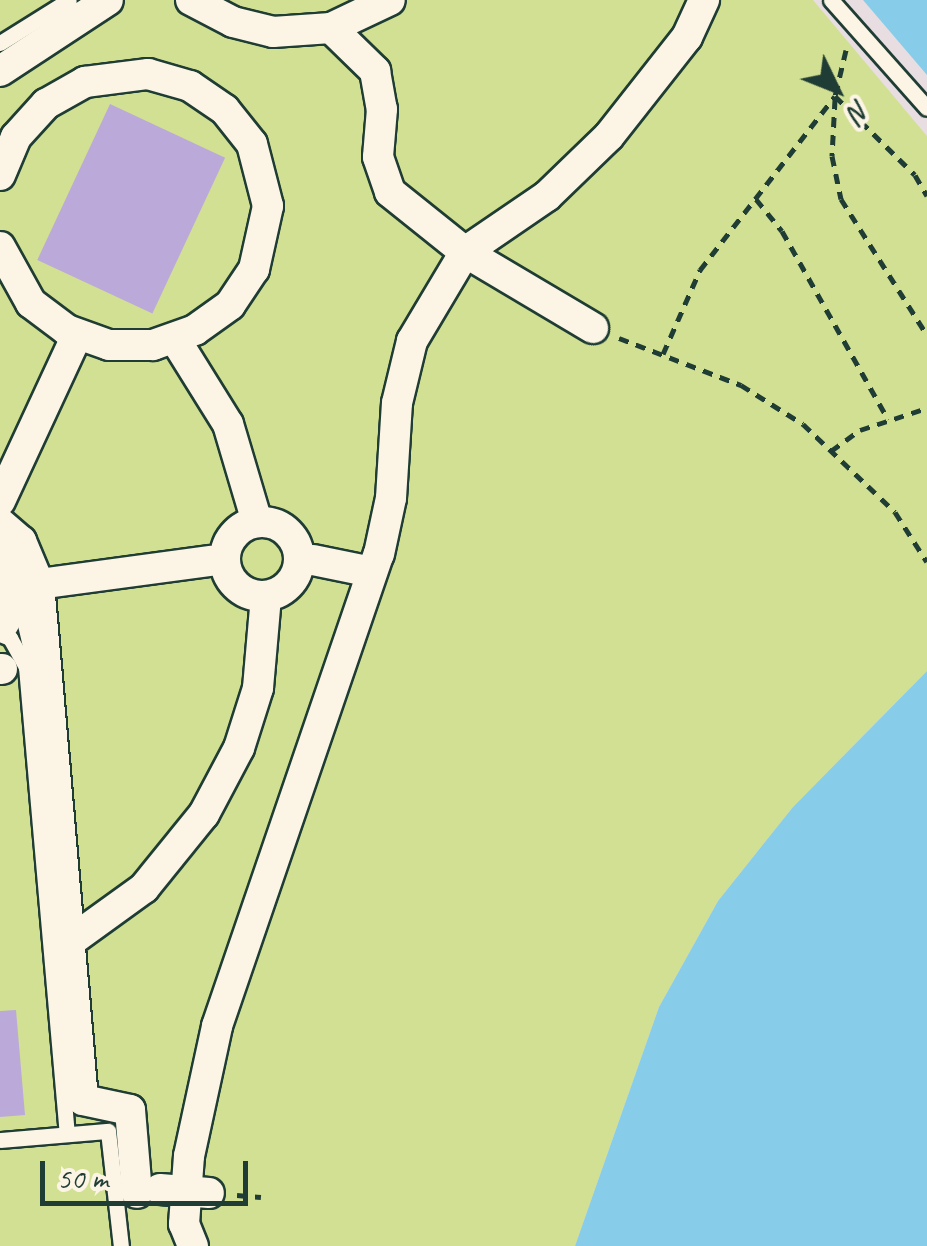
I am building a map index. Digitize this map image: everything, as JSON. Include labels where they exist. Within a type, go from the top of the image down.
[{"type":"street","points":[[0,71],[108,0]]},
{"type":"street","points":[[191,0],[254,28],[331,28],[390,0]]},
{"type":"street","points":[[173,1191],[217,1026],[372,572],[392,498],[397,403],[412,341],[465,252],[548,196],[608,136],[687,37],[704,0]]},
{"type":"street","points":[[331,28],[375,72],[382,108],[378,157],[390,192],[465,252],[593,328]]},
{"type":"street","points":[[0,175],[30,119],[85,82],[127,73],[170,78],[225,110],[260,164],[268,206],[254,270],[230,304],[175,339],[131,346],[77,335],[31,303],[0,247]]},
{"type":"street","points":[[0,501],[77,335]]},
{"type":"street","points":[[175,339],[228,424],[257,522]]},
{"type":"street","points":[[257,522],[282,526],[300,558],[293,582],[266,596],[238,588],[226,568],[228,544],[257,522]]},
{"type":"street","points":[[0,523],[21,541],[16,575],[0,620]]},
{"type":"street","points":[[313,560],[372,572]]},
{"type":"street","points":[[16,575],[210,561]]},
{"type":"street","points":[[16,575],[72,940],[83,1100],[130,1110],[173,1191],[192,1246]]},
{"type":"street","points":[[72,940],[144,888],[204,814],[239,748],[258,688],[266,596]]},
{"type":"lane","points":[[0,43],[69,0]]},
{"type":"lane","points":[[831,0],[927,108]]},
{"type":"lane","points":[[9,668],[28,628],[16,575]]},
{"type":"lane","points":[[0,634],[10,638],[9,668],[67,1131]]},
{"type":"lane","points":[[0,1140],[98,1127],[114,1140],[120,1246]]},
{"type":"path","points":[[852,23],[835,96],[832,156],[841,199],[927,336]]},
{"type":"path","points":[[835,96],[915,175],[927,196]]},
{"type":"path","points":[[663,354],[700,270],[835,96]]},
{"type":"path","points":[[756,199],[782,230],[888,419]]},
{"type":"path","points":[[593,328],[741,384],[803,424],[895,512],[927,562]]},
{"type":"path","points":[[831,452],[888,419],[927,408]]},
{"type":"green space","points":[[0,0],[813,0],[927,136],[927,671],[793,807],[718,901],[659,1007],[575,1246],[0,1246]]},
{"type":"water","points":[[863,0],[927,0],[927,75]]},
{"type":"water","points":[[927,671],[927,1246],[575,1246],[659,1007],[718,901],[793,807]]},
{"type":"building","points":[[110,104],[225,158],[152,314],[37,260]]},
{"type":"building","points":[[16,1010],[25,1115],[0,1117],[0,1011]]}]
